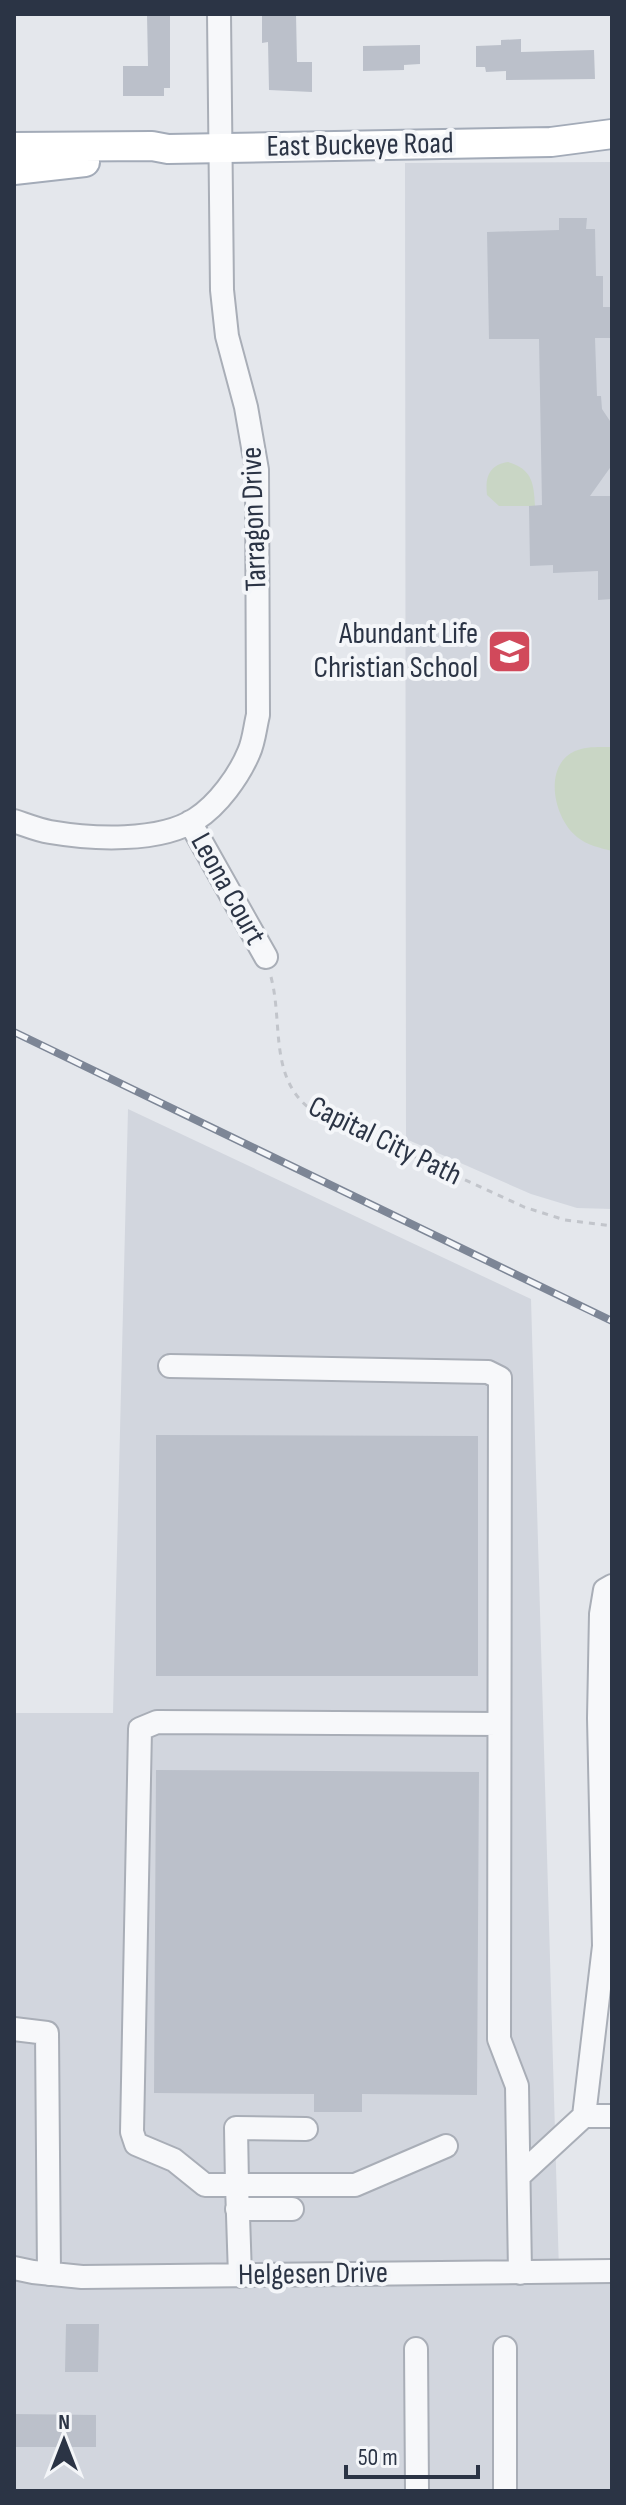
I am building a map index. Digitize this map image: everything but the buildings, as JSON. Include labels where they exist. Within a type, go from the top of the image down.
[{"type":"main road","name":"East Buckeye Road","points":[[14,170],[135,156],[168,149],[551,142],[612,134]]},
{"type":"main road","name":"East Buckeye Road","points":[[551,142],[612,148]]},
{"type":"main road","name":"East Buckeye Road","points":[[14,147],[152,146],[168,149]]},
{"type":"street","name":"Tarragon Drive","points":[[14,821],[48,832],[114,837],[160,832],[190,822],[207,810],[238,773],[250,751],[258,715],[257,470],[246,407],[227,336],[222,290],[219,14]]},
{"type":"street","name":"Leona Court","points":[[190,822],[266,957]]},
{"type":"street","points":[[170,1366],[488,1372],[500,1378],[499,2039],[517,2086],[520,2273]]},
{"type":"street","points":[[519,2176],[584,2116],[604,1946],[599,1718],[601,1629],[605,1590],[612,1586]]},
{"type":"street","points":[[446,2146],[355,2185],[205,2185],[174,2160],[136,2144],[132,2132],[140,1729],[157,1722],[499,1724]]},
{"type":"street","points":[[14,2029],[47,2033],[49,2274]]},
{"type":"street","points":[[584,2116],[612,2116]]},
{"type":"street","points":[[240,2276],[236,2128],[306,2129]]},
{"type":"street","points":[[237,2209],[292,2209]]},
{"type":"street","name":"Helgesen Drive","points":[[14,2268],[82,2277],[612,2271]]},
{"type":"street","points":[[505,2348],[505,2491]]},
{"type":"street","points":[[416,2349],[417,2491]]},
{"type":"path","name":"Capital City Path","points":[[266,957],[274,990],[281,1062],[290,1087],[309,1108],[524,1207],[565,1220],[612,1226]]},
{"type":"shaded area","name":"Abundant Life Christian School","points":[[612,162],[612,1209],[577,1208],[531,1194],[406,1139],[405,163]]},
{"type":"shaded area","points":[[128,1109],[531,1299],[559,2271],[612,2271],[612,2491],[14,2491],[14,1713],[113,1713]]},
{"type":"green space","points":[[508,462],[527,473],[534,490],[535,506],[499,506],[487,495],[492,469]]},
{"type":"green space","points":[[612,747],[612,851],[589,844],[569,829],[558,806],[555,780],[558,768],[575,751]]},
{"type":"railway","points":[[14,1032],[612,1321]]},
{"type":"place","name":"Abundant Life Christian School","points":[[509,651]]}]
